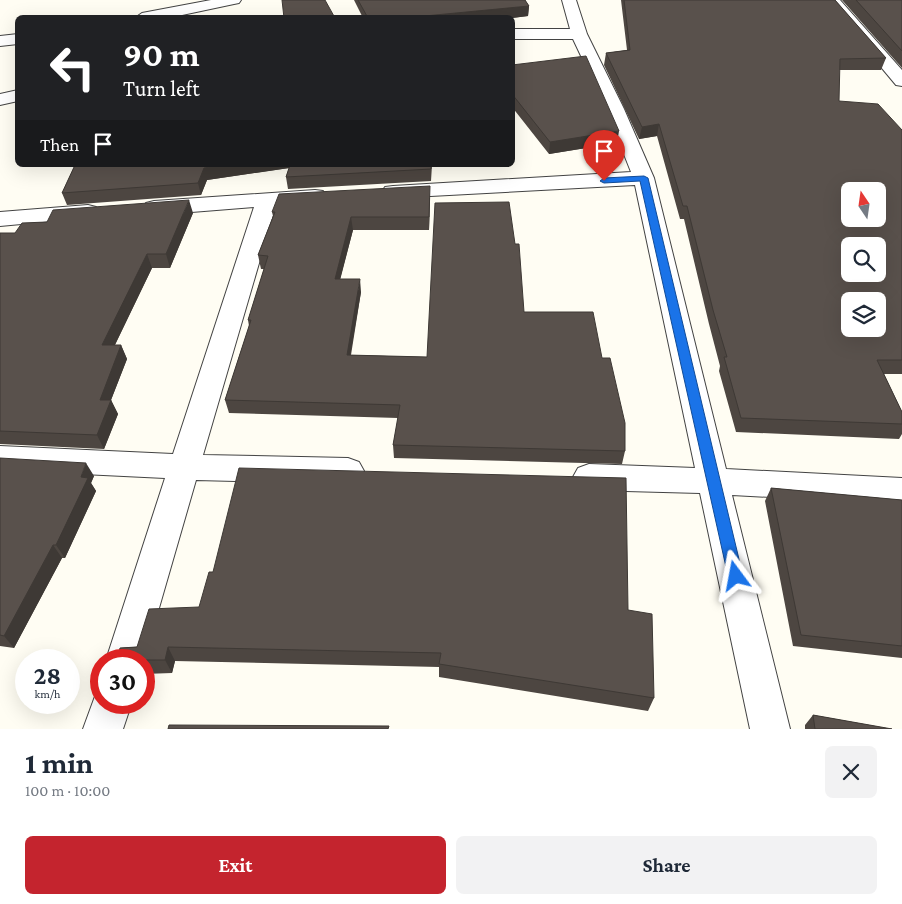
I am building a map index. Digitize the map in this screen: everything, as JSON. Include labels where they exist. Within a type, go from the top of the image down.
[{"type":"street","points":[[157,15],[234,0]]},
{"type":"street","points":[[569,0],[579,34],[644,178],[770,729]]},
{"type":"street","points":[[832,0],[902,81]]},
{"type":"street","points":[[515,34],[579,34]]},
{"type":"street","points":[[0,41],[15,39]]},
{"type":"street","points":[[0,100],[15,96]]},
{"type":"street","points":[[376,193],[644,178]]},
{"type":"street","points":[[139,209],[337,195]]},
{"type":"street","points":[[128,649],[267,199]]},
{"type":"street","points":[[0,219],[109,211]]},
{"type":"street","points":[[0,458],[185,467],[374,472]]},
{"type":"street","points":[[564,477],[714,481],[902,491]]},
{"type":"street","points":[[103,729],[108,714]]},
{"type":"building","points":[[282,0],[325,0],[333,15],[284,15]]},
{"type":"building","points":[[358,0],[525,0],[529,6],[435,15],[366,15]]},
{"type":"building","points":[[624,0],[835,0],[886,58],[840,59],[839,101],[878,104],[902,130],[902,360],[877,360],[902,412],[902,424],[741,418],[687,206],[683,206],[659,124],[642,127],[606,53],[630,50]]},
{"type":"building","points":[[856,0],[902,0],[902,51]]},
{"type":"building","points":[[586,56],[619,131],[550,142],[515,98],[515,65]]},
{"type":"building","points":[[74,167],[210,167],[204,168],[198,183],[62,193]]},
{"type":"building","points":[[289,167],[431,167],[431,169],[286,177]]},
{"type":"building","points":[[430,186],[429,217],[351,217],[335,279],[360,279],[347,355],[427,357],[435,203],[509,202],[515,244],[519,244],[524,312],[593,312],[602,358],[610,358],[625,423],[625,451],[393,445],[400,405],[225,400],[251,320],[248,320],[268,256],[258,255],[275,212],[272,212],[279,194]]},
{"type":"building","points":[[189,200],[166,254],[147,254],[102,345],[121,345],[100,400],[111,400],[97,435],[0,431],[0,233],[15,233],[22,223],[47,222],[53,210]]},
{"type":"building","points":[[0,458],[86,463],[81,477],[88,478],[56,545],[53,545],[4,636],[0,635]]},
{"type":"building","points":[[239,468],[626,478],[628,610],[652,614],[654,698],[439,664],[441,653],[168,647],[165,660],[155,660],[155,649],[120,649],[137,647],[149,609],[199,607],[209,572],[213,572]]},
{"type":"building","points":[[771,488],[902,500],[902,646],[801,635]]},
{"type":"building","points":[[813,715],[892,729],[815,729]]},
{"type":"building","points":[[169,725],[389,726],[388,729],[168,729]]},
{"type":"route","points":[[604,181],[644,178],[736,576]]}]
